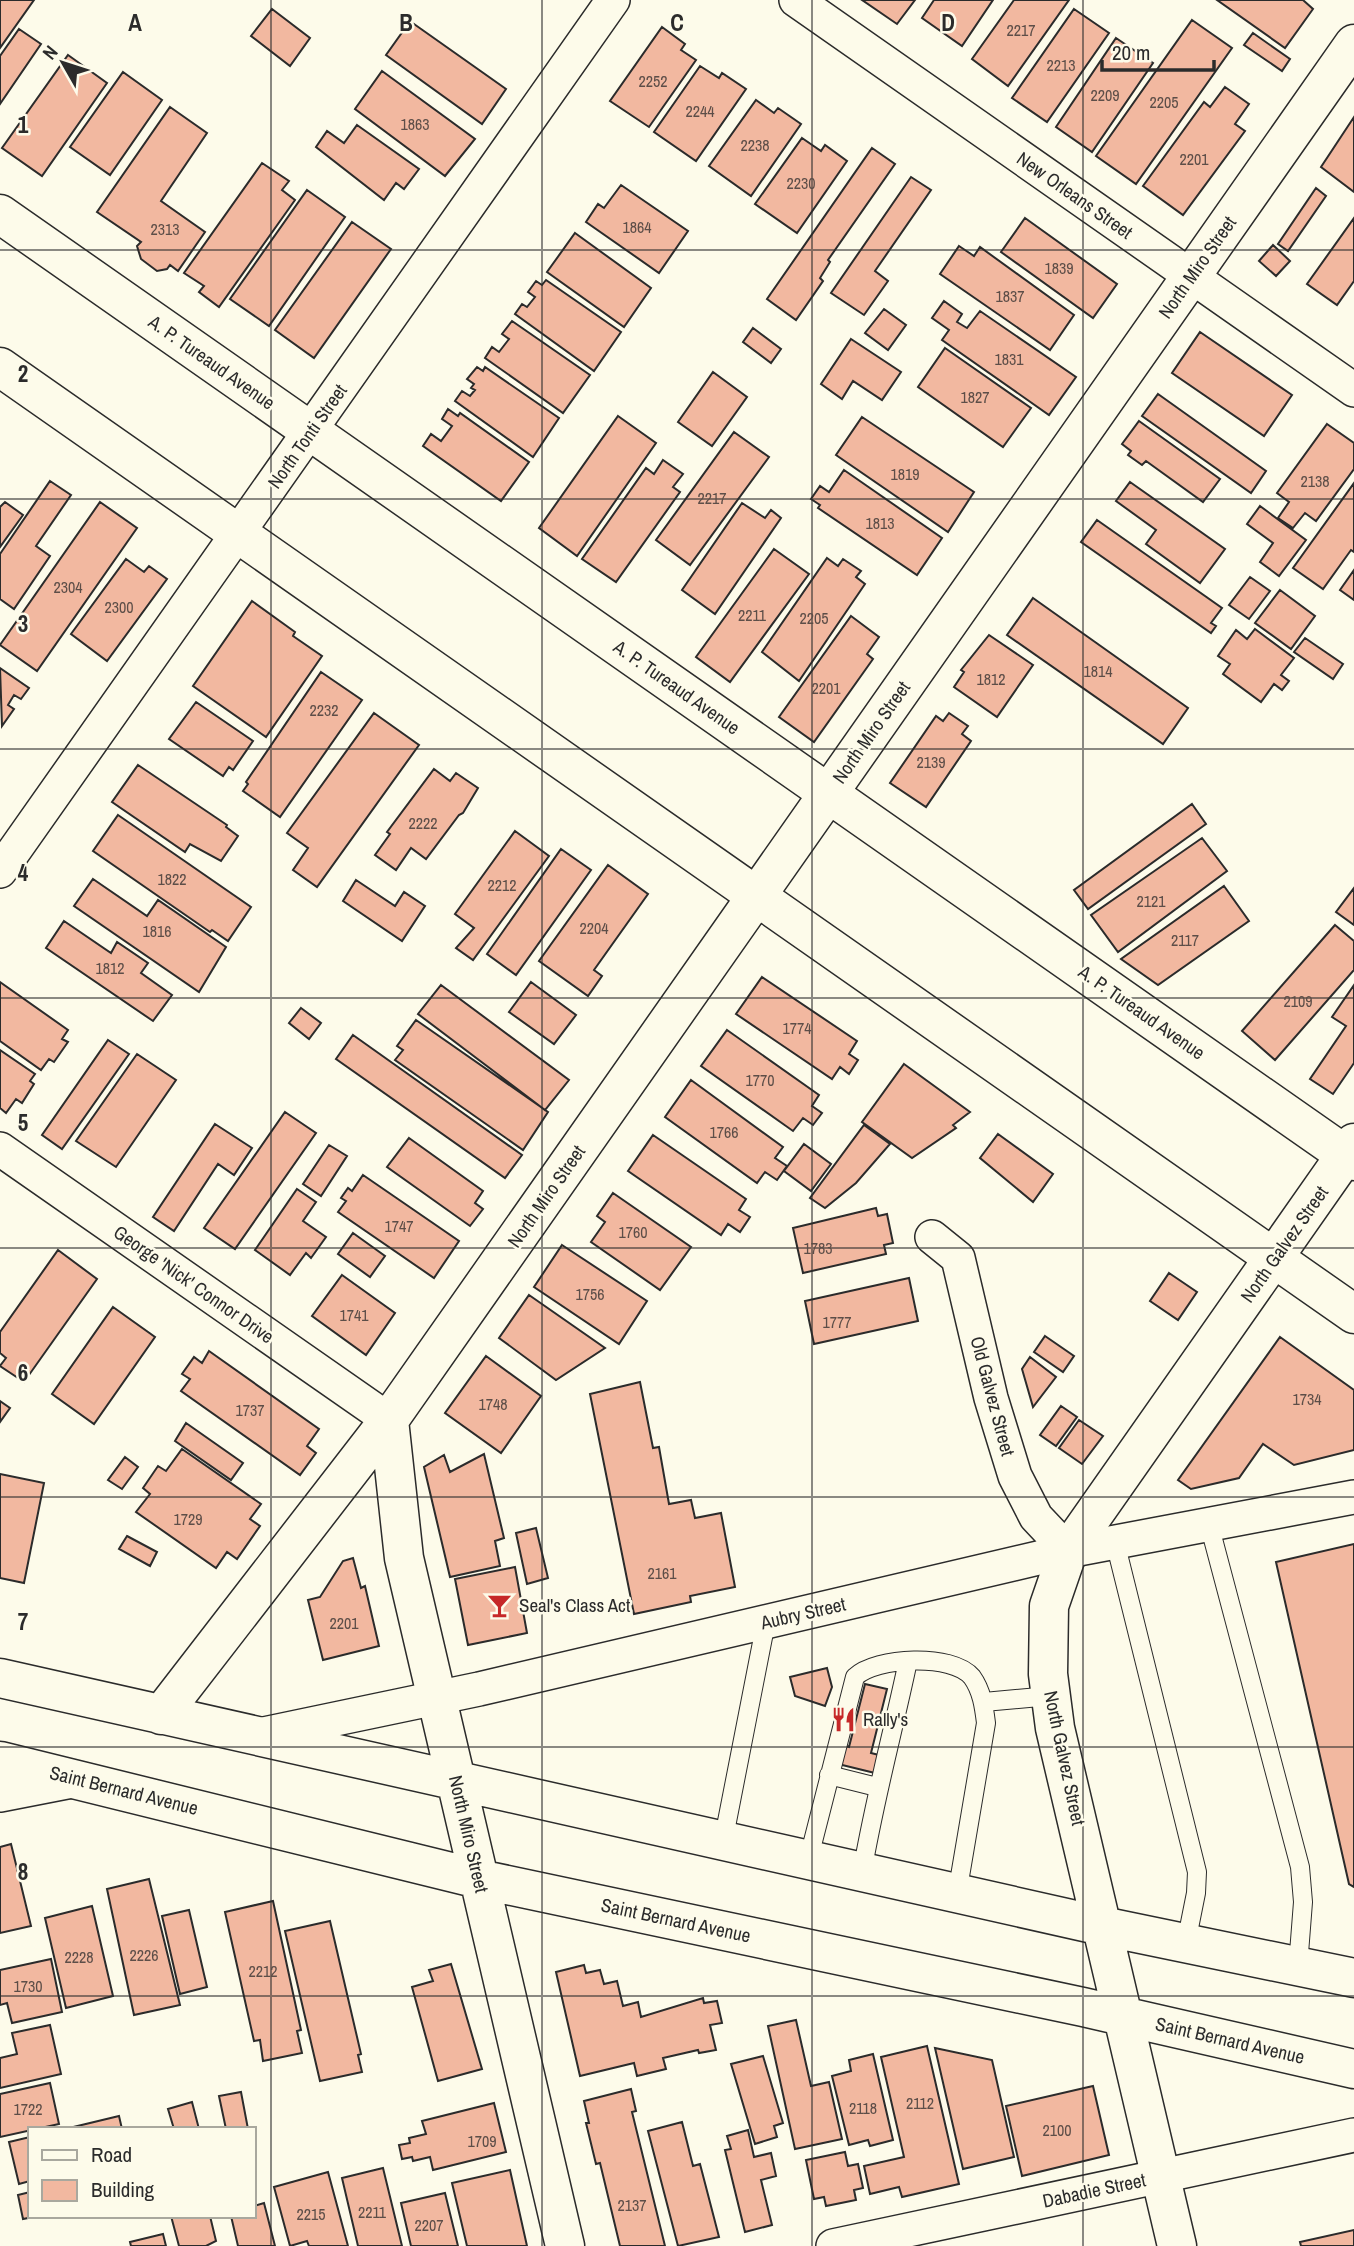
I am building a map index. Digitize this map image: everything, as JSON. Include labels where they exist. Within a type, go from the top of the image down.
[{"type":"street","name":"North Tonti Street","points":[[0,871],[613,0]]},
{"type":"street","name":"New Orleans Street","points":[[796,0],[1354,390]]},
{"type":"street","name":"North Miro Street","points":[[161,1715],[389,1420],[1354,44]]},
{"type":"street","name":"A. P. Tureaud Avenue","points":[[0,214],[828,793],[1351,1153]]},
{"type":"street","points":[[0,367],[1354,1314]]},
{"type":"street","name":"George 'Nick' Connor Drive","points":[[0,1149],[389,1420]]},
{"type":"street","name":"North Galvez Street","points":[[1177,2246],[1050,1696],[1049,1606],[1068,1551],[1351,1153]]},
{"type":"street","name":"Old Galvez Street","points":[[932,1237],[958,1258],[991,1398],[1015,1476],[1036,1517],[1068,1551]]},
{"type":"street","name":"North Miro Street","points":[[389,1420],[404,1558],[565,2246]]},
{"type":"street","name":"Aubry Street","points":[[253,1736],[437,1698],[1068,1551],[1354,1497]]},
{"type":"street","points":[[0,1678],[862,1873],[1354,1978]]},
{"type":"street","name":"Saint Bernard Avenue","points":[[0,1761],[82,1779],[479,1879],[1123,2016],[1354,2069]]},
{"type":"street","points":[[0,1795],[82,1779]]},
{"type":"street","name":"Dabadie Street","points":[[833,2246],[1354,2135]]},
{"type":"lane","points":[[1209,1524],[1300,1867],[1303,1902],[1298,1966]]},
{"type":"lane","points":[[1115,1542],[1196,1872],[1196,1893],[1186,1943]]},
{"type":"lane","points":[[723,1842],[766,1622]]},
{"type":"lane","points":[[862,1873],[877,1787],[885,1768],[908,1661]]},
{"type":"lane","points":[[808,1861],[855,1677],[864,1667],[926,1661],[961,1669],[971,1677],[984,1702],[986,1723],[957,1894]]},
{"type":"lane","points":[[984,1702],[1050,1696]]},
{"type":"lane","points":[[829,1775],[877,1787]]},
{"type":"building","points":[[0,0],[34,0],[0,48]]},
{"type":"building","points":[[862,0],[915,0],[897,24]]},
{"type":"building","points":[[934,0],[993,0],[962,46],[922,18]]},
{"type":"building","points":[[1014,0],[1069,0],[1008,86],[972,59]]},
{"type":"building","points":[[1217,0],[1303,0],[1313,9],[1285,48]]},
{"type":"building","points":[[272,9],[310,38],[290,66],[251,36]]},
{"type":"building","points":[[1074,9],[1109,33],[1047,122],[1012,98]]},
{"type":"building","points":[[1192,20],[1232,48],[1136,184],[1096,156]]},
{"type":"building","points":[[414,24],[506,89],[482,124],[386,55],[406,27],[410,30]]},
{"type":"building","points":[[662,27],[685,44],[681,50],[696,60],[649,127],[610,101]]},
{"type":"building","points":[[19,29],[41,44],[0,104],[0,56]]},
{"type":"building","points":[[1253,33],[1290,59],[1282,71],[1244,45]]},
{"type":"building","points":[[1116,38],[1153,63],[1092,152],[1056,127]]},
{"type":"building","points":[[68,55],[107,83],[42,176],[2,148]]},
{"type":"building","points":[[700,66],[719,78],[722,73],[746,89],[696,161],[654,132]]},
{"type":"building","points":[[382,71],[475,139],[445,176],[355,109]]},
{"type":"building","points":[[123,72],[162,100],[110,175],[70,147]]},
{"type":"building","points":[[1225,87],[1249,104],[1235,124],[1245,131],[1183,215],[1143,186],[1204,102],[1210,107]]},
{"type":"building","points":[[756,100],[774,113],[778,108],[801,124],[751,196],[709,166]]},
{"type":"building","points":[[170,107],[207,133],[161,201],[205,232],[178,271],[170,265],[167,269],[157,271],[141,259],[137,246],[141,242],[97,212]]},
{"type":"building","points":[[1354,117],[1354,192],[1321,167]]},
{"type":"building","points":[[357,125],[419,169],[404,189],[396,183],[384,200],[316,147],[327,131],[344,143]]},
{"type":"building","points":[[802,138],[821,151],[825,145],[847,161],[797,233],[755,204]]},
{"type":"building","points":[[872,148],[895,164],[828,260],[830,262],[820,278],[823,281],[796,320],[767,299]]},
{"type":"building","points":[[262,163],[289,181],[282,190],[295,200],[219,307],[199,292],[204,286],[184,273]]},
{"type":"building","points":[[911,177],[931,190],[875,271],[888,281],[864,315],[831,293]]},
{"type":"building","points":[[621,185],[688,231],[659,273],[586,222],[598,204],[604,208]]},
{"type":"building","points":[[1316,188],[1326,196],[1288,251],[1278,244]]},
{"type":"building","points":[[307,190],[345,217],[269,326],[230,299]]},
{"type":"building","points":[[1025,218],[1117,284],[1093,318],[1001,252]]},
{"type":"building","points":[[1354,218],[1354,281],[1337,305],[1307,284]]},
{"type":"building","points":[[352,222],[391,249],[314,358],[275,330]]},
{"type":"building","points":[[575,233],[651,288],[624,327],[547,272]]},
{"type":"building","points":[[1273,245],[1290,261],[1276,276],[1259,261]]},
{"type":"building","points":[[959,246],[974,256],[980,247],[1074,315],[1050,350],[940,274]]},
{"type":"building","points":[[546,280],[621,332],[594,371],[515,314],[522,304],[527,307],[535,297],[528,292],[536,281],[542,285]]},
{"type":"building","points":[[944,301],[962,314],[957,322],[967,328],[980,311],[1076,377],[1049,415],[942,340],[949,330],[932,318]]},
{"type":"building","points":[[884,309],[906,325],[888,350],[865,333]]},
{"type":"building","points":[[512,321],[590,375],[563,413],[485,358],[492,347],[499,352],[509,339],[502,334]]},
{"type":"building","points":[[753,328],[781,349],[771,363],[743,342]]},
{"type":"building","points":[[1200,332],[1292,395],[1264,436],[1172,373]]},
{"type":"building","points":[[851,339],[901,372],[882,400],[853,381],[842,399],[821,384]]},
{"type":"building","points":[[945,348],[1031,408],[1003,447],[918,387]]},
{"type":"building","points":[[477,367],[483,371],[485,367],[559,418],[533,457],[455,401],[462,391],[470,396],[475,390],[471,388],[474,384],[467,379]]},
{"type":"building","points":[[713,372],[747,397],[712,446],[678,422]]},
{"type":"building","points":[[1158,394],[1266,471],[1251,493],[1142,416]]},
{"type":"building","points":[[448,409],[458,416],[460,413],[529,462],[501,501],[423,446],[431,434],[441,441],[452,426],[442,419]]},
{"type":"building","points":[[618,416],[656,443],[577,556],[539,528]]},
{"type":"building","points":[[862,417],[974,492],[948,532],[836,455]]},
{"type":"building","points":[[1139,421],[1220,479],[1203,502],[1146,461],[1142,465],[1128,455],[1131,451],[1122,444]]},
{"type":"building","points":[[1327,424],[1354,443],[1354,469],[1316,521],[1305,513],[1293,528],[1278,518],[1289,502],[1277,493]]},
{"type":"building","points":[[734,432],[769,457],[690,565],[656,540]]},
{"type":"building","points":[[663,460],[683,474],[673,487],[680,492],[616,582],[582,559],[646,468],[654,474]]},
{"type":"building","points":[[844,470],[942,538],[917,575],[818,508],[820,505],[811,499],[820,486],[829,492]]},
{"type":"building","points":[[50,481],[71,495],[36,546],[50,556],[14,609],[0,599],[0,554]]},
{"type":"building","points":[[1130,482],[1225,549],[1200,583],[1146,544],[1156,530],[1116,501]]},
{"type":"building","points":[[1354,483],[1354,552],[1351,550],[1323,589],[1293,568]]},
{"type":"building","points":[[5,502],[23,515],[0,547],[0,507]]},
{"type":"building","points":[[100,502],[137,528],[37,671],[0,645]]},
{"type":"building","points":[[742,503],[765,518],[771,510],[781,518],[715,614],[682,590]]},
{"type":"building","points":[[1260,506],[1306,540],[1279,576],[1260,562],[1273,543],[1247,524]]},
{"type":"building","points":[[1097,520],[1222,608],[1211,623],[1216,626],[1211,633],[1081,542]]},
{"type":"building","points":[[774,549],[809,574],[730,682],[696,657]]},
{"type":"building","points":[[827,558],[838,566],[843,559],[861,571],[856,577],[865,584],[799,681],[762,652]]},
{"type":"building","points":[[126,559],[144,572],[149,566],[167,579],[107,661],[71,634]]},
{"type":"building","points":[[1354,570],[1354,600],[1340,590]]},
{"type":"building","points":[[1250,577],[1270,591],[1249,619],[1229,605]]},
{"type":"building","points":[[1280,590],[1315,616],[1291,649],[1255,623]]},
{"type":"building","points":[[1033,598],[1188,708],[1163,744],[1007,635]]},
{"type":"building","points":[[252,601],[295,632],[293,636],[322,656],[266,737],[193,686]]},
{"type":"building","points":[[851,616],[879,637],[867,654],[873,659],[814,742],[779,717]]},
{"type":"building","points":[[1255,629],[1294,658],[1281,675],[1289,681],[1282,690],[1274,684],[1261,702],[1223,674],[1230,664],[1218,656],[1236,630],[1247,639]]},
{"type":"building","points":[[989,635],[1033,665],[997,717],[954,687],[964,672],[961,670]]},
{"type":"building","points":[[1305,638],[1343,664],[1333,679],[1294,652]]},
{"type":"building","points":[[0,668],[29,688],[21,699],[14,695],[8,705],[14,709],[2,726]]},
{"type":"building","points":[[321,672],[362,700],[280,817],[243,791],[248,784],[246,782]]},
{"type":"building","points":[[196,702],[253,741],[233,770],[229,767],[223,776],[169,739]]},
{"type":"building","points":[[374,713],[419,745],[317,887],[293,870],[308,848],[287,833]]},
{"type":"building","points":[[949,713],[968,726],[962,734],[971,741],[926,807],[890,783],[936,716],[943,721]]},
{"type":"building","points":[[138,765],[227,825],[226,827],[238,836],[221,861],[190,844],[185,852],[112,802]]},
{"type":"building","points":[[434,769],[450,781],[456,773],[478,788],[463,813],[426,859],[411,848],[396,870],[375,855],[390,834],[387,832]]},
{"type":"building","points":[[1192,804],[1206,824],[1088,909],[1074,890]]},
{"type":"building","points":[[118,815],[251,907],[228,941],[212,930],[210,932],[93,851]]},
{"type":"building","points":[[515,831],[549,856],[473,960],[456,948],[474,928],[455,914]]},
{"type":"building","points":[[1202,838],[1227,871],[1118,952],[1091,915]]},
{"type":"building","points":[[561,849],[591,870],[516,975],[487,954]]},
{"type":"building","points":[[608,865],[648,894],[594,970],[602,976],[588,996],[539,961]]},
{"type":"building","points":[[93,879],[147,916],[158,900],[226,947],[199,992],[74,906]]},
{"type":"building","points":[[356,880],[395,906],[404,892],[425,906],[402,941],[343,901]]},
{"type":"building","points":[[1224,886],[1249,921],[1158,985],[1121,959]]},
{"type":"building","points":[[1354,888],[1354,925],[1336,912]]},
{"type":"building","points":[[64,921],[111,953],[117,942],[148,963],[141,973],[172,995],[153,1021],[46,948]]},
{"type":"building","points":[[1335,925],[1354,941],[1354,970],[1275,1060],[1242,1031]]},
{"type":"building","points":[[762,977],[857,1041],[849,1054],[858,1060],[849,1074],[840,1067],[832,1079],[736,1014]]},
{"type":"building","points":[[0,982],[68,1030],[62,1039],[68,1042],[54,1062],[49,1059],[41,1070],[0,1041]]},
{"type":"building","points":[[531,982],[576,1015],[554,1044],[509,1012]]},
{"type":"building","points":[[441,985],[569,1080],[545,1110],[418,1014]]},
{"type":"building","points":[[1354,985],[1354,1063],[1333,1094],[1310,1079],[1346,1026],[1332,1017]]},
{"type":"building","points":[[301,1008],[321,1023],[309,1039],[289,1023]]},
{"type":"building","points":[[416,1020],[548,1112],[523,1150],[395,1060],[403,1050],[397,1046]]},
{"type":"building","points":[[727,1030],[819,1095],[812,1106],[822,1113],[813,1125],[803,1118],[793,1131],[701,1066]]},
{"type":"building","points":[[353,1035],[522,1155],[505,1178],[336,1059]]},
{"type":"building","points":[[108,1040],[129,1054],[62,1149],[42,1135]]},
{"type":"building","points":[[0,1050],[35,1074],[30,1081],[34,1084],[22,1103],[16,1099],[6,1113],[0,1108]]},
{"type":"building","points":[[137,1054],[176,1080],[116,1167],[76,1141]]},
{"type":"building","points":[[904,1064],[970,1112],[953,1125],[956,1128],[912,1158],[862,1122]]},
{"type":"building","points":[[691,1080],[783,1147],[775,1158],[787,1166],[777,1180],[765,1172],[757,1183],[665,1117]]},
{"type":"building","points":[[285,1112],[316,1133],[235,1249],[204,1228]]},
{"type":"building","points":[[215,1124],[252,1148],[234,1175],[218,1164],[174,1231],[153,1217]]},
{"type":"building","points":[[864,1125],[890,1144],[856,1183],[825,1208],[810,1198]]},
{"type":"building","points":[[998,1134],[1053,1174],[1033,1202],[980,1158]]},
{"type":"building","points":[[653,1135],[746,1199],[739,1210],[750,1217],[740,1232],[728,1224],[721,1235],[628,1171]]},
{"type":"building","points":[[409,1138],[483,1191],[475,1203],[483,1209],[470,1226],[387,1167]]},
{"type":"building","points":[[804,1144],[831,1164],[811,1191],[784,1171]]},
{"type":"building","points":[[329,1145],[347,1156],[321,1196],[303,1184]]},
{"type":"building","points":[[363,1175],[459,1241],[434,1278],[338,1212],[346,1201],[341,1198],[348,1188],[352,1191]]},
{"type":"building","points":[[297,1189],[316,1202],[303,1221],[326,1237],[311,1258],[306,1253],[290,1275],[255,1250]]},
{"type":"building","points":[[613,1193],[691,1247],[660,1290],[591,1242],[605,1222],[597,1216]]},
{"type":"building","points":[[876,1208],[878,1216],[887,1214],[893,1243],[884,1245],[886,1254],[803,1273],[793,1228]]},
{"type":"building","points":[[353,1233],[385,1256],[370,1277],[338,1254]]},
{"type":"building","points":[[562,1245],[647,1301],[619,1344],[534,1287]]},
{"type":"building","points":[[58,1250],[97,1279],[24,1382],[0,1366],[6,1358],[0,1353],[0,1332]]},
{"type":"building","points":[[1169,1273],[1197,1292],[1178,1320],[1150,1301]]},
{"type":"building","points":[[342,1275],[395,1313],[366,1355],[312,1316]]},
{"type":"building","points":[[909,1278],[918,1321],[814,1344],[805,1301]]},
{"type":"building","points":[[529,1295],[605,1348],[556,1380],[499,1338]]},
{"type":"building","points":[[113,1307],[155,1337],[94,1424],[52,1394]]},
{"type":"building","points":[[1045,1336],[1074,1356],[1063,1372],[1034,1352]]},
{"type":"building","points":[[1280,1337],[1354,1390],[1354,1450],[1294,1465],[1263,1444],[1239,1478],[1191,1489],[1178,1480]]},
{"type":"building","points":[[209,1351],[319,1429],[307,1446],[316,1453],[300,1475],[181,1391],[190,1379],[182,1374],[194,1357],[202,1363]]},
{"type":"building","points":[[486,1356],[541,1396],[501,1453],[445,1413]]},
{"type":"building","points":[[1030,1357],[1056,1377],[1033,1407],[1022,1369]]},
{"type":"building","points":[[640,1382],[653,1448],[659,1447],[669,1504],[691,1500],[695,1518],[721,1513],[735,1587],[690,1596],[691,1602],[634,1614],[590,1394]]},
{"type":"building","points":[[0,1401],[10,1408],[0,1422]]},
{"type":"building","points":[[1061,1406],[1077,1417],[1056,1446],[1040,1435]]},
{"type":"building","points":[[1079,1420],[1103,1436],[1082,1464],[1059,1448]]},
{"type":"building","points":[[186,1423],[243,1463],[231,1480],[175,1441]]},
{"type":"building","points":[[182,1449],[261,1504],[250,1519],[260,1526],[237,1559],[227,1552],[216,1568],[136,1512],[150,1494],[143,1488],[158,1466],[166,1471]]},
{"type":"building","points":[[484,1454],[504,1538],[495,1541],[500,1566],[450,1577],[424,1467],[444,1455],[450,1472]]},
{"type":"building","points":[[125,1457],[138,1467],[122,1489],[108,1480]]},
{"type":"building","points":[[0,1474],[44,1483],[24,1583],[0,1578]]},
{"type":"building","points":[[536,1528],[548,1578],[527,1584],[516,1533]]},
{"type":"building","points":[[127,1536],[157,1552],[150,1566],[119,1549]]},
{"type":"building","points":[[1354,1544],[1354,1887],[1349,1884],[1276,1562]]},
{"type":"building","points":[[353,1558],[361,1588],[365,1586],[379,1646],[323,1660],[308,1600],[320,1597],[343,1561]]},
{"type":"building","points":[[515,1567],[527,1633],[468,1645],[455,1579]]},
{"type":"building","points":[[827,1668],[832,1687],[825,1706],[795,1696],[790,1677]]},
{"type":"building","points":[[865,1684],[887,1689],[871,1753],[883,1756],[879,1774],[834,1763],[839,1744],[849,1747]]},
{"type":"building","points":[[11,1844],[31,1926],[0,1933],[0,1847]]},
{"type":"building","points":[[149,1879],[180,2005],[134,2015],[107,1889]]},
{"type":"building","points":[[273,1901],[301,2030],[297,2031],[302,2053],[263,2061],[260,2040],[254,2041],[225,1912]]},
{"type":"building","points":[[92,1906],[113,1996],[66,2008],[45,1918]]},
{"type":"building","points":[[189,1910],[207,1987],[180,1994],[162,1916]]},
{"type":"building","points":[[330,1921],[361,2054],[358,2055],[362,2072],[320,2081],[285,1931]]},
{"type":"building","points":[[51,1959],[62,2012],[12,2023],[7,2003],[0,2005],[0,1970]]},
{"type":"building","points":[[451,1964],[482,2069],[438,2081],[412,1987],[433,1981],[429,1970]]},
{"type":"building","points":[[584,1965],[586,1973],[600,1970],[604,1984],[617,1981],[623,2006],[638,2002],[641,2017],[703,1998],[704,2003],[717,2001],[722,2023],[710,2025],[716,2050],[699,2053],[698,2050],[663,2058],[666,2069],[637,2076],[634,2063],[580,2076],[556,1972]]},
{"type":"building","points":[[796,2020],[811,2086],[829,2082],[842,2139],[795,2149],[768,2026]]},
{"type":"building","points":[[50,2025],[61,2074],[0,2088],[0,2058],[17,2054],[12,2033]]},
{"type":"building","points":[[927,2046],[959,2184],[902,2197],[899,2187],[870,2194],[864,2166],[904,2157],[881,2057]]},
{"type":"building","points":[[935,2048],[992,2060],[1014,2157],[963,2169]]},
{"type":"building","points":[[873,2054],[893,2140],[870,2146],[868,2140],[849,2145],[832,2076],[851,2071],[849,2060]]},
{"type":"building","points":[[763,2056],[783,2123],[774,2126],[777,2137],[755,2144],[731,2064]]},
{"type":"building","points":[[50,2083],[59,2124],[28,2127],[28,2131],[0,2137],[0,2094]]},
{"type":"building","points":[[1093,2086],[1109,2155],[1022,2176],[1006,2106]]},
{"type":"building","points":[[631,2089],[636,2111],[632,2112],[665,2246],[620,2246],[600,2163],[596,2164],[586,2123],[589,2123],[584,2101]]},
{"type":"building","points":[[241,2092],[248,2127],[226,2127],[219,2096]]},
{"type":"building","points":[[192,2102],[198,2127],[173,2127],[168,2109]]},
{"type":"building","points":[[494,2103],[506,2152],[433,2170],[430,2157],[413,2161],[412,2157],[402,2159],[399,2145],[410,2143],[409,2138],[426,2134],[422,2121]]},
{"type":"building","points":[[119,2116],[122,2127],[73,2127]]},
{"type":"building","points":[[682,2122],[693,2166],[700,2164],[719,2237],[678,2246],[648,2131]]},
{"type":"building","points":[[748,2130],[754,2157],[771,2153],[776,2176],[761,2180],[772,2225],[745,2232],[725,2150],[731,2149],[727,2136]]},
{"type":"building","points":[[28,2137],[28,2182],[19,2184],[9,2142]]},
{"type":"building","points":[[845,2152],[848,2166],[858,2164],[863,2188],[854,2190],[856,2200],[826,2206],[824,2197],[814,2199],[806,2160]]},
{"type":"building","points":[[383,2168],[402,2246],[358,2246],[342,2178]]},
{"type":"building","points":[[510,2170],[527,2246],[467,2246],[452,2183]]},
{"type":"building","points":[[328,2172],[348,2246],[309,2246],[307,2241],[290,2246],[274,2187]]},
{"type":"building","points":[[28,2192],[28,2218],[23,2219],[18,2195]]},
{"type":"building","points":[[445,2193],[458,2246],[411,2246],[401,2203]]},
{"type":"building","points":[[264,2203],[275,2246],[238,2246],[231,2218],[256,2218],[256,2205]]},
{"type":"building","points":[[172,2218],[210,2218],[216,2241],[206,2246],[179,2246]]},
{"type":"building","points":[[1354,2230],[1354,2246],[1301,2246],[1300,2242]]},
{"type":"building","points":[[163,2234],[166,2246],[131,2246],[130,2242]]},
{"type":"place","name":"Seal's Class Act","points":[[499,1605]]},
{"type":"place","name":"Rally's","points":[[843,1719]]}]
